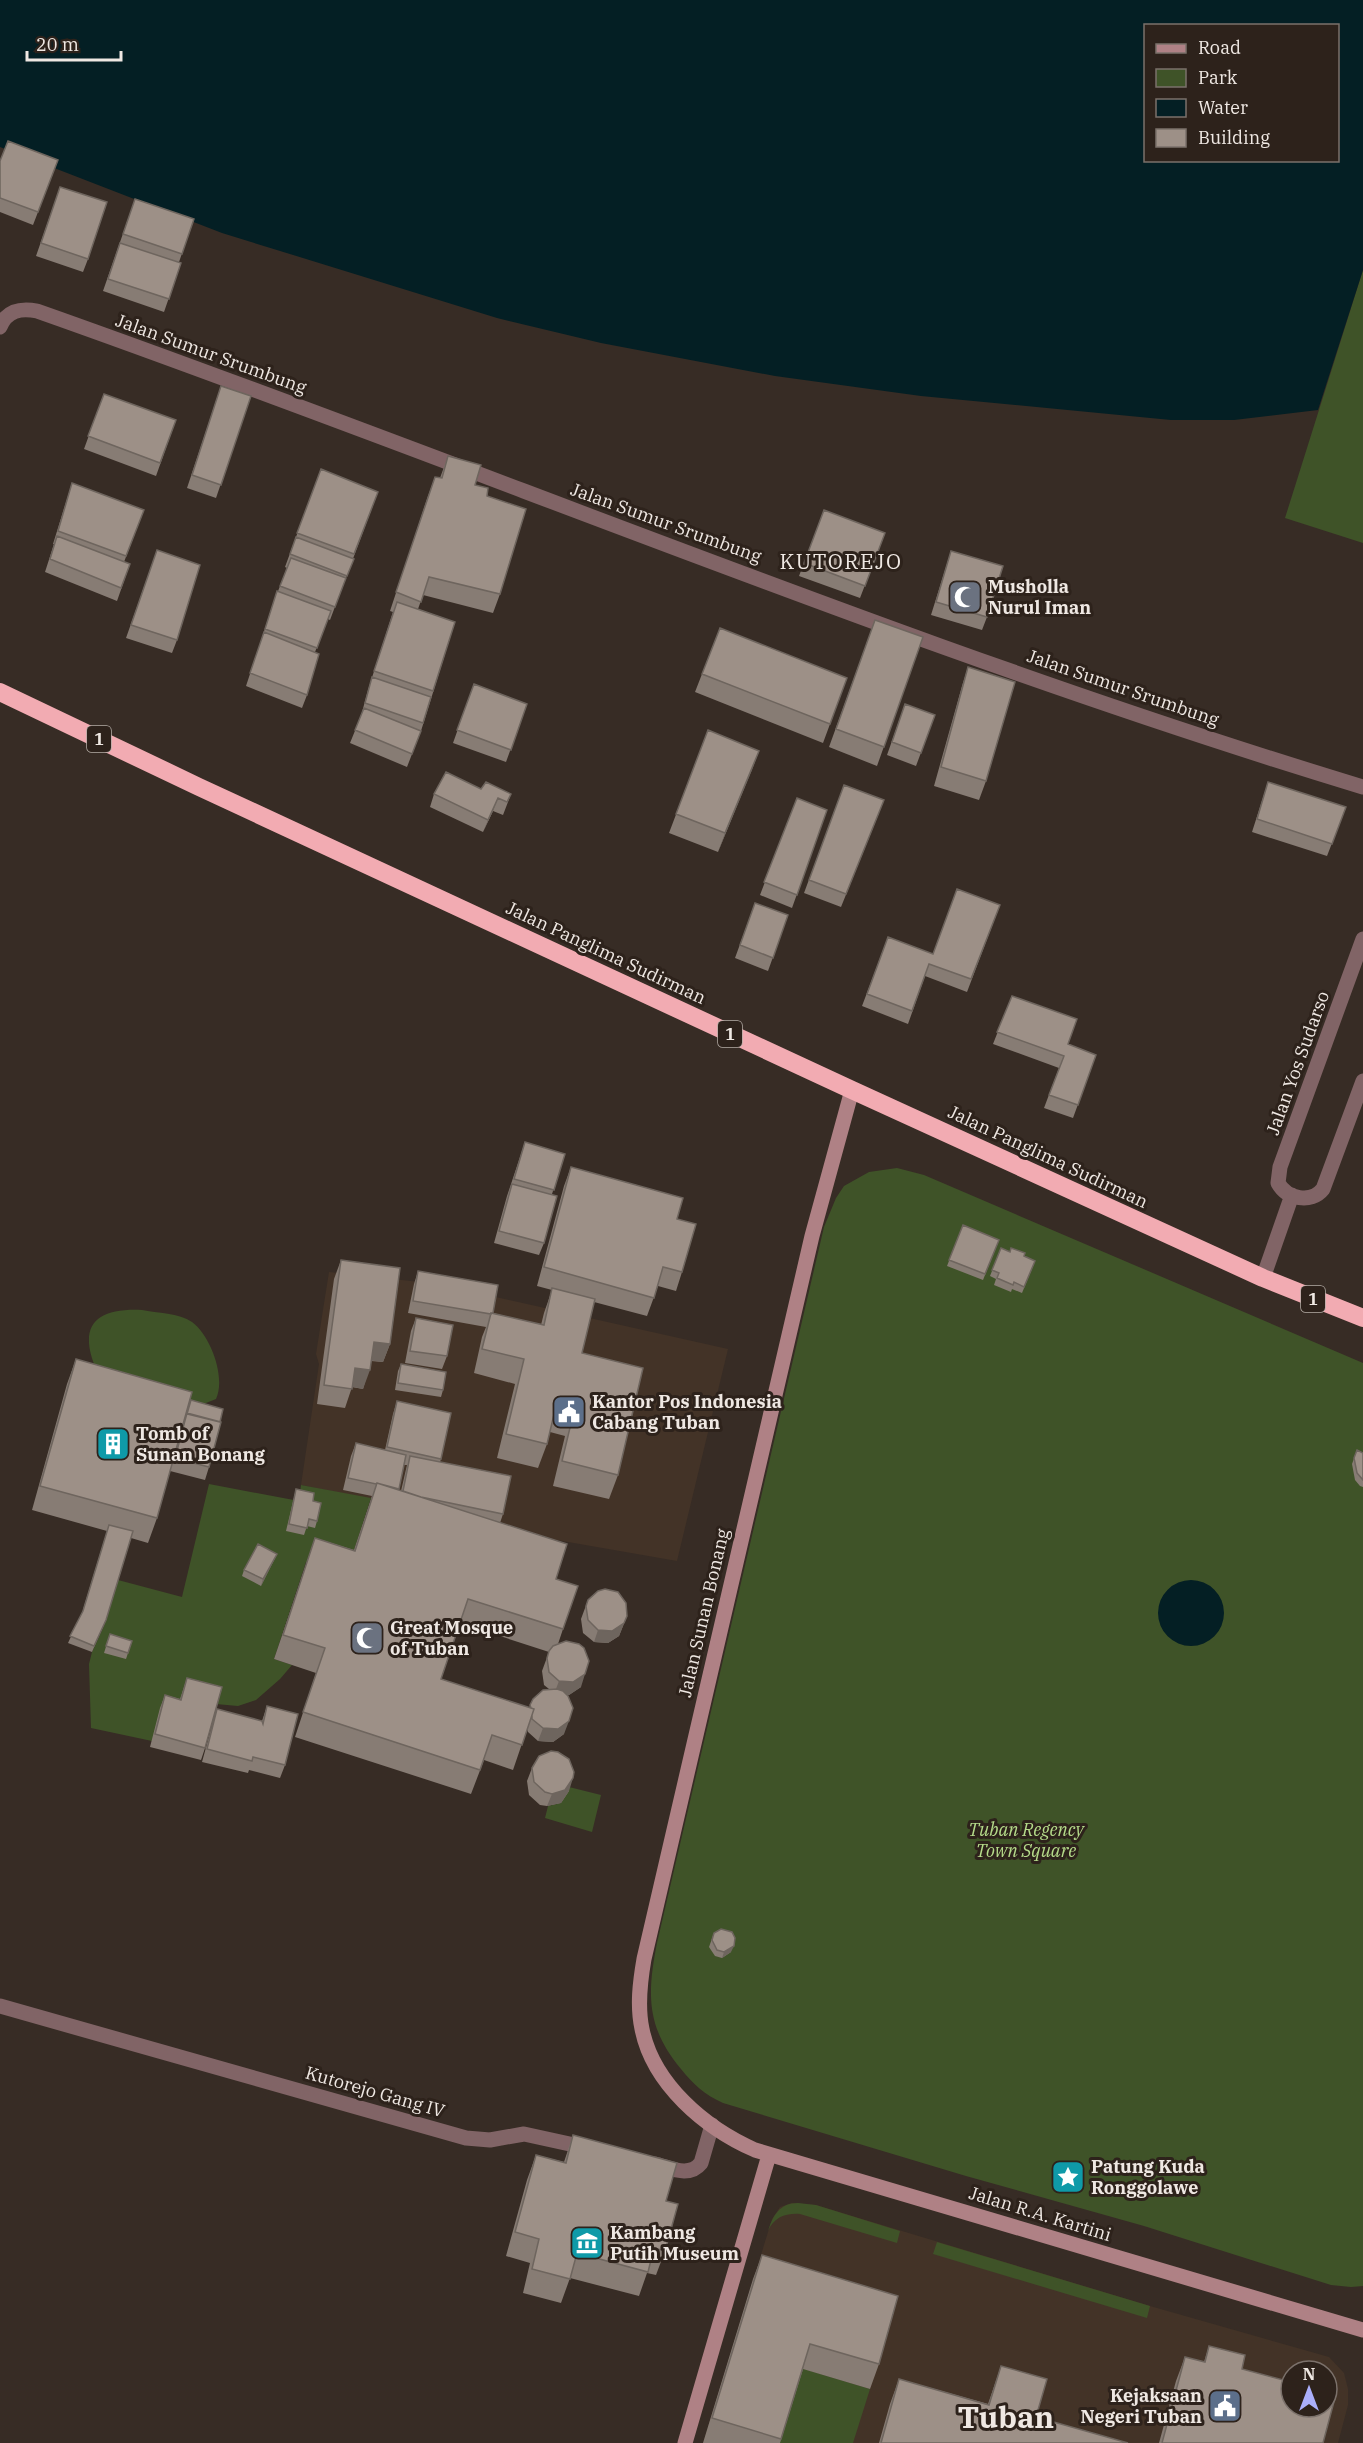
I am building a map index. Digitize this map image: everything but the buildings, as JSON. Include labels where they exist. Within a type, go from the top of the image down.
[{"type":"highway","name":"Jalan Panglima Sudirman","points":[[0,692],[199,787],[852,1090],[1263,1278],[1363,1318]]},
{"type":"street","name":"Jalan Sumur Srumbung","points":[[0,327],[11,312],[24,309],[37,311],[984,661],[1196,735],[1363,787]]},
{"type":"street","name":"Jalan Yos Sudarso","points":[[1292,1195],[1284,1191],[1278,1183],[1280,1167],[1357,978],[1363,939]]},
{"type":"street","points":[[1263,1278],[1292,1195],[1308,1199],[1323,1189],[1363,1081]]},
{"type":"street","name":"Jalan Sunan Bonang","points":[[712,2125],[680,2098],[654,2062],[642,2029],[640,1983],[809,1247],[852,1090]]},
{"type":"street","name":"Kutorejo Gang IV","points":[[0,2006],[466,2138],[483,2141],[530,2134],[598,2150]]},
{"type":"street","points":[[643,2161],[686,2172],[692,2171],[701,2163],[712,2125]]},
{"type":"street","name":"Jalan R.A. Kartini","points":[[712,2125],[744,2145],[769,2155],[1363,2330]]},
{"type":"street","points":[[685,2443],[769,2155]]},
{"type":"shaded area","points":[[329,1272],[438,1284],[728,1349],[677,1561],[368,1507],[371,1499],[301,1485],[319,1364],[316,1354]]},
{"type":"shaded area","points":[[792,2203],[816,2205],[1150,2306],[1329,2357],[1331,2359],[1279,2359],[1279,2419],[1339,2419],[1339,2368],[1344,2373],[1348,2389],[1348,2405],[1338,2443],[703,2443],[772,2219],[780,2207]]},
{"type":"green space","points":[[1363,270],[1363,543],[1285,518]]},
{"type":"green space","name":"Tuban Regency Town Square","points":[[897,1168],[924,1175],[1363,1363],[1363,2286],[1331,2285],[1144,2226],[966,2176],[723,2103],[705,2093],[690,2080],[661,2039],[655,2024],[651,1994],[657,1943],[824,1227],[836,1198],[844,1186],[869,1172]]},
{"type":"green space","points":[[142,1310],[181,1317],[199,1328],[211,1347],[218,1369],[219,1390],[216,1399],[201,1405],[172,1406],[97,1371],[89,1342],[90,1331],[94,1323],[112,1312]]},
{"type":"green space","points":[[209,1484],[299,1501],[301,1485],[371,1498],[346,1575],[306,1562],[274,1659],[292,1665],[256,1700],[238,1706],[216,1704],[176,1712],[152,1741],[91,1728],[89,1664],[118,1580],[182,1597]]},
{"type":"green space","points":[[569,1787],[601,1795],[592,1832],[545,1818],[548,1806],[561,1803]]},
{"type":"green space","points":[[798,2203],[816,2205],[900,2231],[897,2243],[800,2214],[781,2217],[768,2231],[772,2220],[781,2208]]},
{"type":"green space","points":[[937,2242],[1150,2306],[1147,2318],[933,2254]]},
{"type":"green space","points":[[801,2368],[870,2389],[853,2443],[778,2443]]},
{"type":"water","points":[[0,0],[1363,0],[1363,270],[1318,410],[1234,420],[1171,420],[921,396],[775,376],[601,343],[497,318],[222,233],[0,147]]},
{"type":"water","points":[[1191,1580],[1203,1583],[1214,1590],[1221,1601],[1224,1613],[1221,1625],[1214,1636],[1203,1643],[1191,1646],[1179,1643],[1168,1636],[1161,1625],[1158,1613],[1161,1601],[1168,1590],[1179,1583]]},
{"type":"place","name":"Musholla Nurul Iman","points":[[965,597]]},
{"type":"place","name":"Kantor Pos Indonesia Cabang Tuban","points":[[569,1412]]},
{"type":"place","name":"Tomb of Sunan Bonang","points":[[113,1444]]},
{"type":"place","name":"Great Mosque of Tuban","points":[[367,1638]]},
{"type":"place","name":"Patung Kuda Ronggolawe","points":[[1068,2177]]},
{"type":"place","name":"Kambang Putih Museum","points":[[587,2243]]},
{"type":"place","name":"Kejaksaan Negeri Tuban","points":[[1225,2406]]},
{"type":"district","name":"KUTOREJO","points":[[841,562]]},
{"type":"district","name":"Tuban","points":[[1006,2418]]}]
